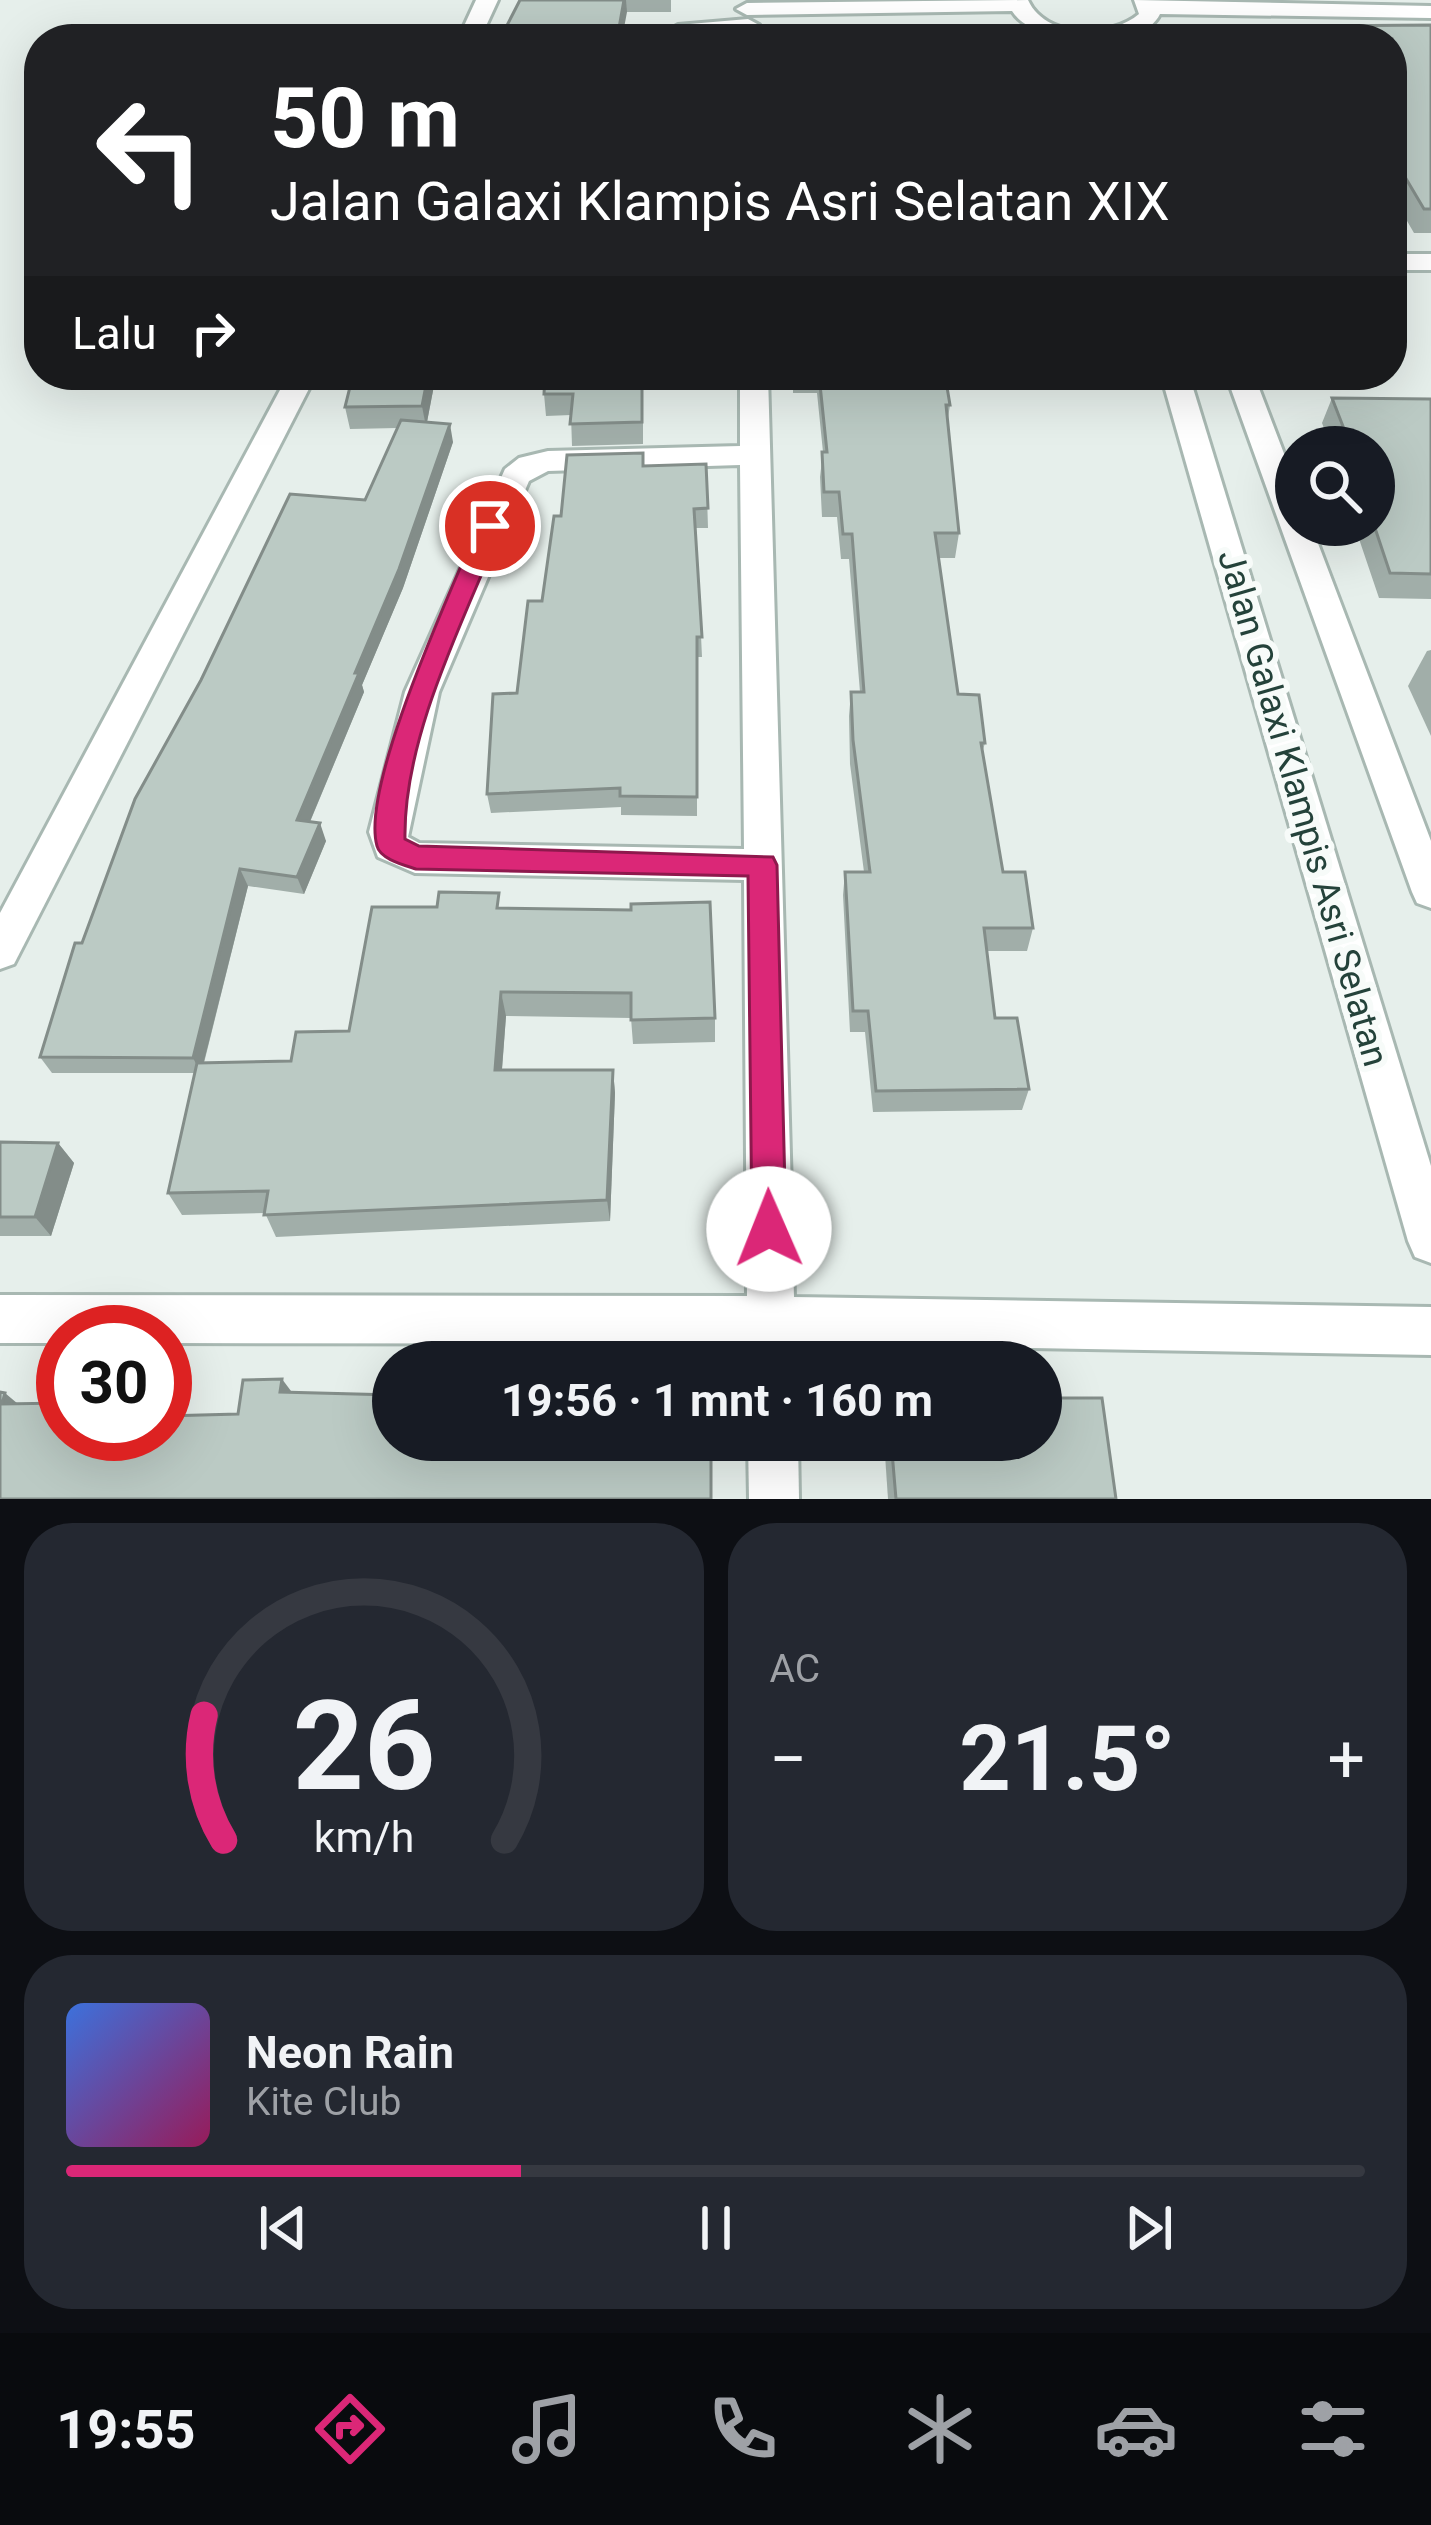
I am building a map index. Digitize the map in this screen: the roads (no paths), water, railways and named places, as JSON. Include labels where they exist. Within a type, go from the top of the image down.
[{"type":"street","points":[[715,24],[747,18],[1017,3]]},
{"type":"street","points":[[1148,4],[1427,10]]},
{"type":"street","points":[[0,952],[294,390]]},
{"type":"street","points":[[754,390],[771,1341]]},
{"type":"street","name":"Jalan Galaxi Klampis Asri Selatan","points":[[1179,390],[1431,1240]]},
{"type":"street","name":"Jalan Galaxi Klampis Asri Selatan","points":[[1246,390],[1431,892]]},
{"type":"street","points":[[755,455],[548,461],[530,465],[516,476],[422,692],[388,832],[391,846],[416,858],[762,865]]},
{"type":"street","points":[[0,1319],[771,1341],[1431,1331]]},
{"type":"street","points":[[773,1461],[774,1499]]}]
